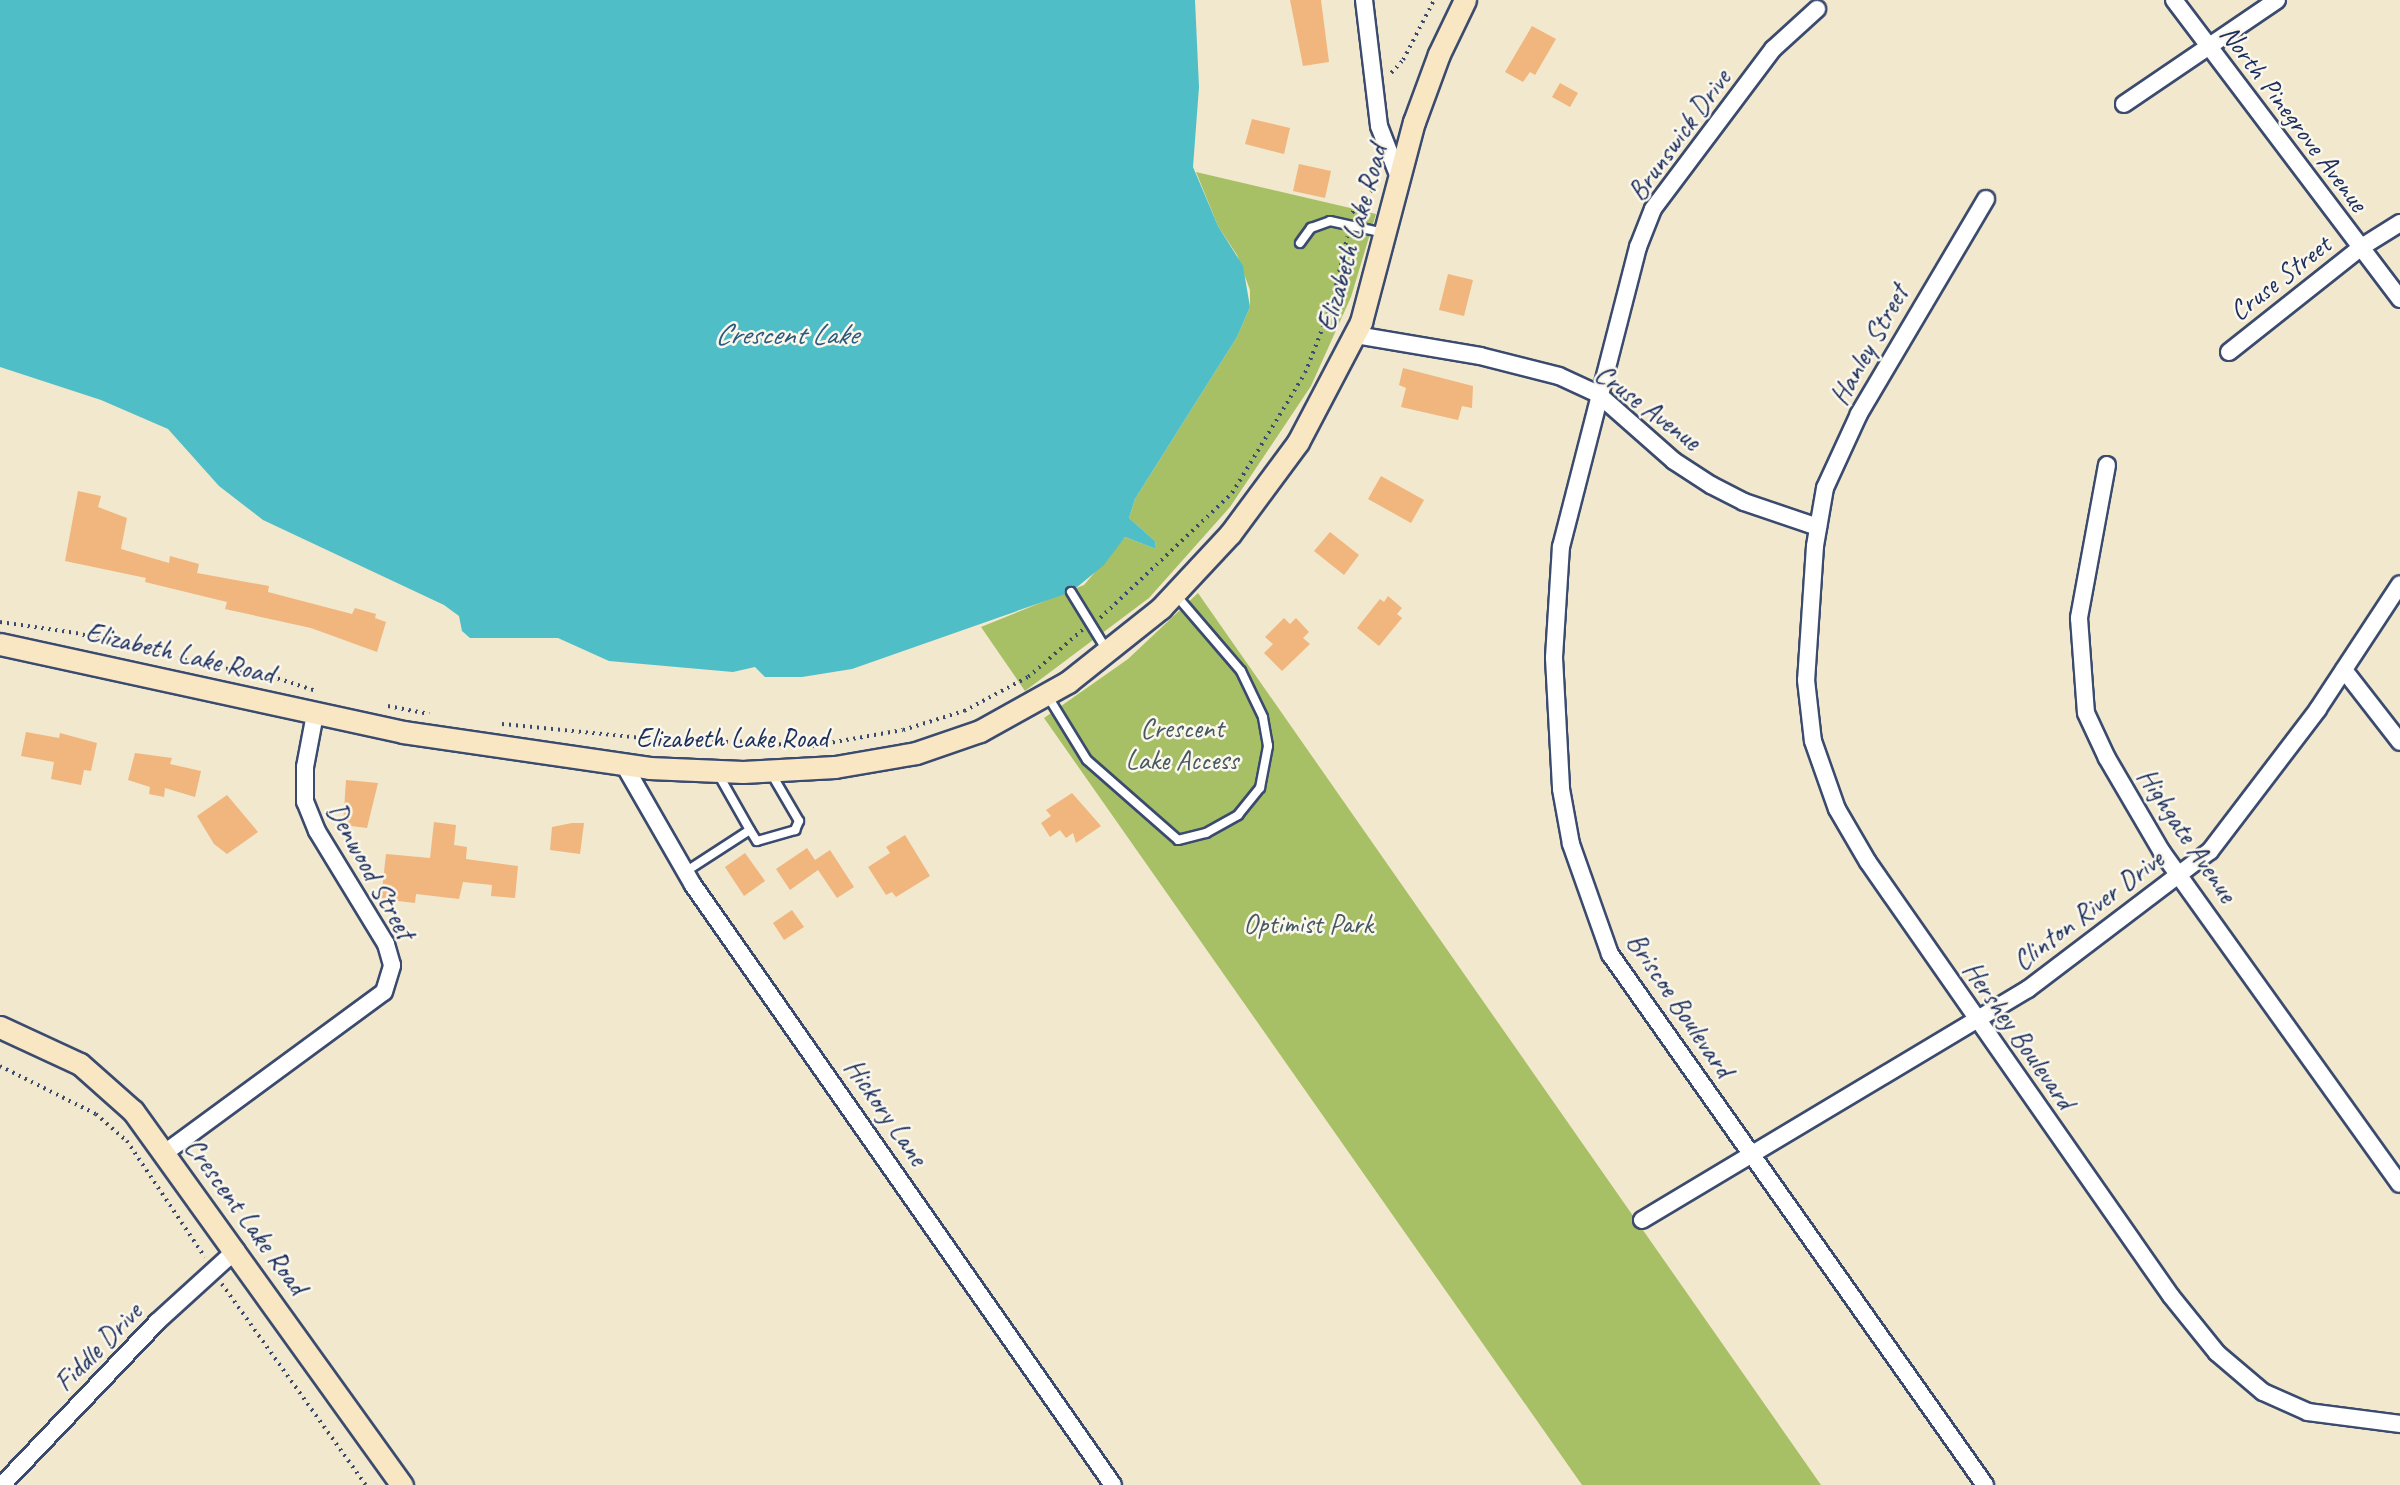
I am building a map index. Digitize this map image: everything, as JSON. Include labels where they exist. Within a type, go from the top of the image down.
[{"type":"street","points":[[1364,0],[1379,126],[1400,180]]},
{"type":"street","name":"Elizabeth Lake Road","points":[[0,643],[318,703],[480,746],[624,765],[771,772],[855,765],[926,750],[991,726],[1047,695],[1108,652],[1175,594],[1230,534],[1284,463],[1356,335],[1434,66],[1465,0]]},
{"type":"street","name":"North Pinegrove Avenue","points":[[2174,0],[2400,299]]},
{"type":"street","points":[[2124,104],[2277,0]]},
{"type":"street","name":"Brunswick Drive","points":[[1598,394],[1622,298],[1653,209],[1773,49],[1817,9]]},
{"type":"street","name":"Hanley Street","points":[[1818,527],[1825,488],[1859,414],[1986,199]]},
{"type":"street","name":"Cruse Street","points":[[2229,352],[2360,248],[2400,223]]},
{"type":"street","name":"Cruse Avenue","points":[[1356,335],[1480,356],[1559,376],[1598,394],[1675,461],[1711,485],[1744,502],[1818,527]]},
{"type":"street","name":"Briscoe Boulevard","points":[[1598,394],[1560,546],[1556,608],[1555,728],[1571,844],[1610,954],[1641,1003],[1754,1157],[1985,1485]]},
{"type":"street","name":"Highgate Avenue","points":[[2107,465],[2080,618],[2086,713],[2136,810],[2400,1184]]},
{"type":"street","name":"Hershey Boulevard","points":[[1818,527],[1806,680],[1813,741],[1838,809],[1868,862],[2171,1296],[2217,1353],[2263,1392],[2308,1412],[2400,1424]]},
{"type":"street","name":"Clinton River Drive","points":[[1642,1220],[1754,1157],[1978,1022],[2028,989],[2210,851],[2344,670],[2400,584]]},
{"type":"street","points":[[2344,670],[2400,742]]},
{"type":"street","name":"Denwood Street","points":[[166,1152],[384,992],[392,965],[386,944],[317,831],[305,802],[305,767],[318,703]]},
{"type":"street","name":"Hickory Lane","points":[[624,765],[685,872],[1113,1485]]},
{"type":"street","name":"Crescent Lake Road","points":[[0,1027],[70,1059],[98,1077],[133,1111],[166,1152],[402,1485]]},
{"type":"street","name":"Fiddle Drive","points":[[2,1485],[157,1322],[236,1250]]},
{"type":"lane","points":[[1300,243],[1321,223],[1349,225],[1387,233]]},
{"type":"lane","points":[[1071,592],[1088,626],[1108,652]]},
{"type":"lane","points":[[1047,695],[1087,760],[1178,840],[1206,833],[1238,815],[1260,788],[1268,746],[1263,717],[1241,671],[1175,594]]},
{"type":"lane","points":[[716,771],[757,841],[778,839],[795,830],[799,821],[771,772]]},
{"type":"lane","points":[[685,872],[750,830]]},
{"type":"path","points":[[1374,87],[1398,67],[1434,0]]},
{"type":"path","points":[[497,724],[691,743],[758,741],[793,747],[854,741],[964,711],[1028,677],[1088,626],[1119,604],[1232,493],[1305,373],[1331,306],[1349,225],[1357,202],[1373,190],[1377,179]]},
{"type":"path","points":[[0,622],[76,633],[219,668],[258,672],[318,703]]},
{"type":"path","points":[[386,706],[436,715]]},
{"type":"path","points":[[0,1066],[96,1114],[127,1141],[213,1271],[366,1485]]},
{"type":"green space","points":[[1196,172],[1376,214],[1351,297],[1311,386],[1230,507],[1149,598],[1025,691],[981,627],[1084,585],[1125,537],[1156,549],[1155,541],[1129,518],[1135,499],[1237,337],[1250,307],[1250,290],[1237,255],[1218,226]]},
{"type":"green space","name":"Optimist Park","points":[[1198,593],[1821,1485],[1582,1485],[1044,718],[1128,659]]},
{"type":"water","name":"Crescent Lake","points":[[0,0],[1195,0],[1199,87],[1193,167],[1218,226],[1243,266],[1250,307],[1237,337],[1135,499],[1129,518],[1155,541],[1156,549],[1125,537],[1104,565],[1071,592],[852,669],[802,677],[765,677],[755,667],[733,672],[609,661],[558,638],[470,638],[462,631],[459,616],[444,605],[263,520],[219,486],[168,429],[101,400],[0,367]]},
{"type":"building","points":[[1290,0],[1321,0],[1329,62],[1303,66]]},
{"type":"building","points":[[1532,26],[1556,39],[1535,75],[1530,72],[1523,82],[1505,72]]},
{"type":"building","points":[[1560,83],[1578,93],[1570,107],[1552,97]]},
{"type":"building","points":[[1252,119],[1290,128],[1284,154],[1245,144]]},
{"type":"building","points":[[1299,164],[1331,171],[1325,198],[1293,191]]},
{"type":"building","points":[[1448,274],[1473,280],[1464,316],[1439,310]]},
{"type":"building","points":[[1403,368],[1473,386],[1472,408],[1462,406],[1458,420],[1401,407],[1406,388],[1399,385]]},
{"type":"building","points":[[1381,476],[1424,500],[1411,523],[1368,499]]},
{"type":"building","points":[[78,491],[101,496],[98,507],[127,518],[121,549],[169,563],[170,556],[199,564],[197,573],[269,586],[268,592],[352,614],[355,608],[376,614],[375,618],[386,622],[377,652],[311,628],[225,609],[227,602],[145,582],[146,578],[65,561]]},
{"type":"building","points":[[1330,532],[1359,555],[1344,575],[1314,551]]},
{"type":"building","points":[[1388,596],[1402,608],[1397,614],[1402,618],[1379,646],[1357,628],[1380,599],[1384,602]]},
{"type":"building","points":[[1284,618],[1290,624],[1296,618],[1309,632],[1303,638],[1310,644],[1282,671],[1264,653],[1273,644],[1265,637]]},
{"type":"building","points":[[26,732],[59,738],[60,733],[97,743],[91,771],[84,770],[81,785],[51,779],[54,762],[21,756]]},
{"type":"building","points":[[135,753],[172,758],[170,764],[201,771],[195,797],[165,788],[164,797],[149,794],[150,787],[128,780]]},
{"type":"building","points":[[346,780],[378,783],[367,828],[343,825]]},
{"type":"building","points":[[1072,793],[1101,826],[1076,843],[1073,833],[1066,838],[1060,830],[1050,837],[1041,823],[1051,816],[1046,810]]},
{"type":"building","points":[[227,795],[258,832],[227,854],[214,844],[197,816]]},
{"type":"building","points":[[434,822],[456,825],[454,845],[467,847],[466,859],[518,866],[515,898],[491,896],[492,885],[463,882],[459,899],[416,894],[415,903],[381,899],[386,854],[430,858]]},
{"type":"building","points":[[584,823],[580,854],[550,850],[552,827]]},
{"type":"building","points":[[905,835],[930,876],[896,897],[892,892],[886,895],[868,867],[890,853],[886,847]]},
{"type":"building","points":[[807,848],[815,860],[830,850],[854,887],[837,898],[818,870],[790,890],[776,869]]},
{"type":"building","points":[[745,853],[765,881],[744,896],[725,867]]},
{"type":"building","points":[[792,910],[804,927],[784,940],[773,923]]},
{"type":"park label","name":"Crescent Lake Access","points":[[1182,744]]}]
